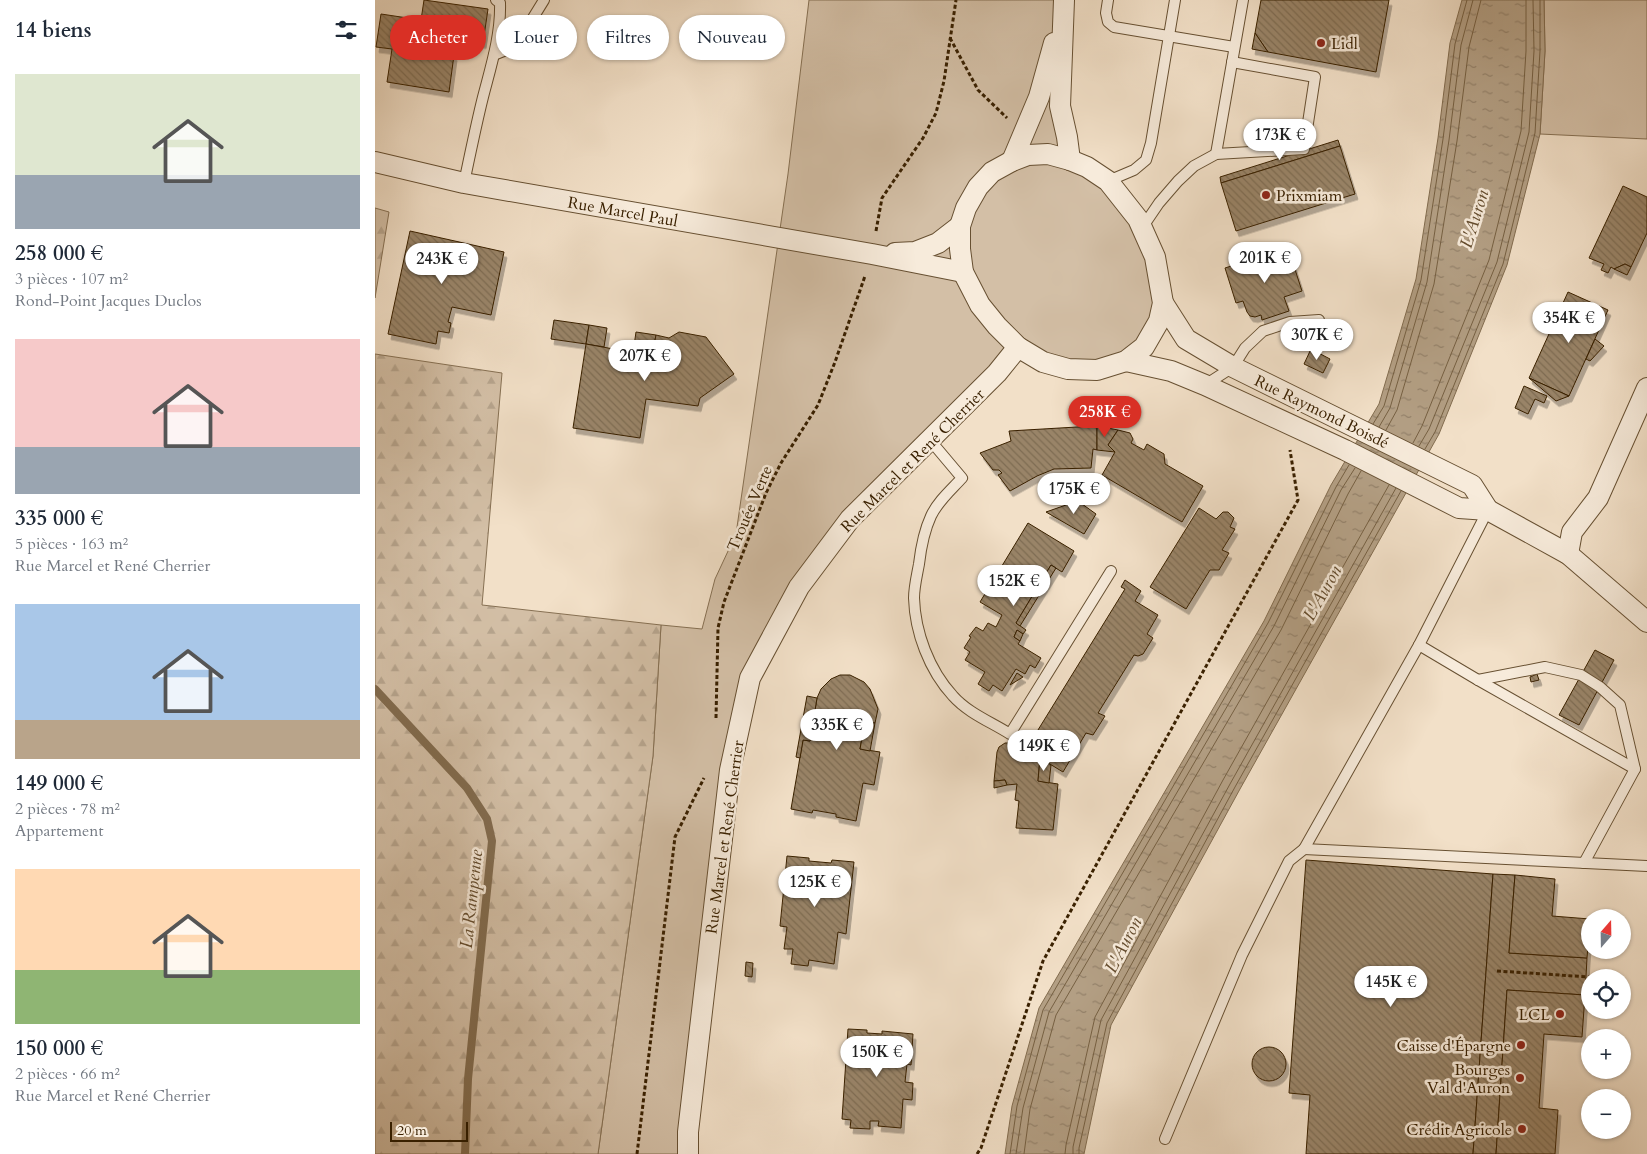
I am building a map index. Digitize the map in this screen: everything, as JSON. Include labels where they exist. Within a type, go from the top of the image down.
[{"type":"street","points":[[1012,161],[1039,97],[1063,8]]},
{"type":"street","points":[[1063,8],[1060,106],[1071,160]]},
{"type":"street","points":[[1028,154],[1048,154],[1071,160],[1087,167],[1109,181],[1139,219],[1155,257],[1163,303],[1159,321],[1143,347],[1126,362],[1097,370],[1067,369],[1043,362],[1018,348],[980,305],[963,272],[959,249],[960,226],[966,208],[978,187],[992,172],[1028,154]]},
{"type":"street","name":"Rue Marcel Paul","points":[[375,162],[464,183],[872,254],[963,272]]},
{"type":"street","name":"Rue Marcel Paul","points":[[872,254],[915,252],[938,243],[960,226]]},
{"type":"street","name":"Rue Raymond Boisdé","points":[[1163,303],[1186,339],[1233,367],[1472,486],[1487,510]]},
{"type":"street","name":"Rue Marcel et René Cherrier","points":[[687,1154],[729,770],[750,678],[799,587],[850,518],[997,373],[1018,348]]},
{"type":"street","name":"Rue Raymond Boisdé","points":[[1126,362],[1171,371],[1205,384],[1345,450],[1459,508],[1487,510],[1568,554],[1647,622]]},
{"type":"street","points":[[1568,554],[1572,532],[1598,498],[1647,388]]},
{"type":"lane","points":[[464,183],[482,99],[494,55],[500,17],[500,3],[496,0]]},
{"type":"lane","points":[[494,55],[511,48],[520,39],[544,0]]},
{"type":"lane","points":[[1108,0],[1106,13],[1108,22],[1114,26],[1234,47]]},
{"type":"lane","points":[[1109,181],[1134,170],[1146,160],[1151,143],[1175,0]]},
{"type":"lane","points":[[1216,154],[1243,0]]},
{"type":"lane","points":[[1142,228],[1178,180],[1194,166],[1216,154],[1303,149],[1315,77],[1232,62]]},
{"type":"lane","points":[[1205,384],[1233,367],[1245,348],[1263,331],[1290,322],[1319,320]]},
{"type":"lane","points":[[930,440],[962,478],[941,500],[931,516],[922,540],[914,597],[917,626],[925,651],[939,676],[952,696],[967,709],[1010,734],[1111,571]]},
{"type":"lane","points":[[1165,1139],[1242,955],[1289,862],[1304,849],[1419,645],[1487,510]]},
{"type":"lane","points":[[1419,645],[1635,768]]},
{"type":"lane","points":[[1478,680],[1545,667],[1581,675],[1600,687],[1620,705],[1635,768],[1584,863]]},
{"type":"lane","points":[[1304,849],[1647,866]]},
{"type":"path","points":[[955,0],[950,37],[979,90],[1007,118],[1025,132]]},
{"type":"path","name":"Trouée Verte","points":[[715,722],[718,628],[724,602],[766,493],[781,463],[817,405],[835,362],[872,254],[882,198],[923,138],[935,113],[944,81],[950,37]]},
{"type":"path","points":[[977,1154],[981,1148],[1043,961],[1299,500],[1285,422]]},
{"type":"path","points":[[637,1154],[675,836],[704,780],[706,771]]},
{"type":"path","points":[[1497,971],[1581,976]]},
{"type":"green space","points":[[809,0],[1064,0],[1070,160],[1138,219],[1163,303],[1144,347],[1097,370],[1018,348],[850,519],[750,678],[688,1154],[598,1154],[653,756],[661,625],[702,629],[715,579],[736,534],[788,174]]},
{"type":"green space","points":[[1544,0],[1647,0],[1647,139],[1540,134],[1545,51]]},
{"type":"green space","points":[[375,208],[389,212],[375,298]]},
{"type":"green space","points":[[375,354],[502,373],[482,605],[661,625],[653,756],[598,1154],[375,1154]]},
{"type":"water","name":"L'Auron","points":[[1462,0],[1544,0],[1545,51],[1540,134],[1507,265],[1439,434],[1240,789],[1111,1025],[1084,1154],[1005,1154],[1012,1106],[1039,1008],[1264,621],[1331,485],[1379,404],[1416,279],[1438,138],[1450,43]]},
{"type":"building","points":[[424,0],[488,9],[486,23],[486,15],[422,15]]},
{"type":"building","name":"Lidl","points":[[1261,0],[1389,0],[1376,72],[1268,52],[1255,33]]},
{"type":"building","points":[[381,14],[390,15],[390,49],[376,47]]},
{"type":"building","points":[[1255,33],[1268,52],[1252,49]]},
{"type":"building","points":[[390,60],[453,60],[449,92],[387,82]]},
{"type":"building","points":[[1338,140],[1340,146],[1221,183],[1220,177]]},
{"type":"building","points":[[1340,146],[1355,194],[1236,231],[1221,183]]},
{"type":"building","points":[[1623,186],[1647,197],[1647,233],[1631,267],[1625,264],[1614,269],[1611,267],[1608,273],[1601,270],[1604,264],[1589,258]]},
{"type":"building","points":[[410,231],[504,252],[491,315],[452,307],[448,322],[451,323],[449,333],[438,331],[436,344],[388,334]]},
{"type":"building","points":[[1288,248],[1302,291],[1284,297],[1289,311],[1262,320],[1261,315],[1250,316],[1243,301],[1236,303],[1225,268]]},
{"type":"building","points":[[1625,264],[1631,267],[1627,275],[1614,269]]},
{"type":"building","points":[[1568,292],[1608,310],[1569,396],[1529,378]]},
{"type":"building","points":[[554,320],[589,325],[586,344],[551,339]]},
{"type":"building","points":[[589,325],[607,328],[604,347],[586,344]]},
{"type":"building","points":[[636,332],[656,335],[652,356],[633,353]]},
{"type":"building","points":[[679,332],[706,337],[734,374],[700,398],[698,406],[646,399],[640,438],[573,428],[586,344],[652,356],[656,335],[669,338]]},
{"type":"building","points":[[1595,339],[1604,346],[1590,361],[1586,359]]},
{"type":"building","points":[[1311,349],[1330,359],[1323,373],[1304,364]]},
{"type":"building","points":[[1529,378],[1560,392],[1569,396],[1556,401]]},
{"type":"building","points":[[1524,386],[1547,396],[1544,403],[1535,399],[1528,414],[1515,408]]},
{"type":"building","points":[[1097,426],[1097,450],[1093,449],[1091,468],[1054,469],[1010,491],[998,475],[1002,473],[999,470],[993,470],[980,453],[1011,441],[1009,431]]},
{"type":"building","points":[[1097,426],[1118,430],[1108,445],[1115,452],[1097,450]]},
{"type":"building","points":[[1118,430],[1130,433],[1133,439],[1131,443],[1144,450],[1147,444],[1164,454],[1165,464],[1203,486],[1182,522],[1102,475],[1115,452],[1108,445]]},
{"type":"building","points":[[1071,496],[1096,514],[1084,534],[1046,512],[1066,505],[1065,499]]},
{"type":"building","points":[[1199,508],[1216,519],[1223,512],[1228,512],[1234,518],[1230,527],[1235,529],[1222,550],[1229,553],[1219,570],[1210,570],[1186,609],[1150,587]]},
{"type":"building","points":[[1028,523],[1074,551],[1062,572],[1051,565],[1016,623],[1026,630],[1023,634],[1017,630],[1014,637],[1020,641],[1018,644],[1041,658],[1035,668],[1030,665],[1025,674],[1016,669],[1002,691],[993,685],[989,691],[978,684],[985,672],[965,660],[970,652],[964,648],[971,637],[969,636],[976,627],[983,631],[988,623],[996,627],[1002,615],[980,602]]},
{"type":"building","points":[[1051,565],[1056,568],[1020,626],[1016,623]]},
{"type":"building","points":[[1125,580],[1141,591],[1135,601],[1158,615],[1147,634],[1153,638],[1143,654],[1134,655],[1098,713],[1105,716],[1093,735],[1086,733],[1063,772],[1040,758],[1038,781],[1058,784],[1053,830],[1016,828],[1019,801],[1015,800],[1017,784],[1007,785],[1005,780],[994,781],[999,747],[1005,743],[1010,743],[1018,749],[1017,755],[1019,755],[1020,750],[1025,751],[1125,589],[1121,587]]},
{"type":"building","points":[[1017,630],[1023,634],[1020,641],[1014,637]]},
{"type":"building","points":[[1595,650],[1614,660],[1579,725],[1559,715]]},
{"type":"building","points":[[1017,673],[1023,677],[1010,685]]},
{"type":"building","points":[[1537,674],[1539,680],[1531,682],[1530,677]]},
{"type":"building","points":[[840,675],[850,675],[864,682],[870,689],[878,709],[875,723],[865,722],[860,749],[880,752],[874,785],[863,783],[856,821],[836,817],[836,814],[813,810],[812,813],[791,809],[803,740],[810,741],[817,698],[821,689],[831,679]]},
{"type":"building","points":[[807,696],[817,698],[810,741],[803,740],[800,758],[796,757]]},
{"type":"building","points":[[865,722],[875,723],[870,751],[860,749]]},
{"type":"building","points":[[1040,758],[1051,765],[1049,783],[1038,781]]},
{"type":"building","points":[[1005,780],[1007,785],[994,788],[994,781]]},
{"type":"building","points":[[787,856],[831,863],[832,860],[854,862],[846,934],[838,932],[834,964],[809,960],[808,966],[791,964],[793,949],[784,949],[787,927],[780,926]]},
{"type":"building","points":[[1306,860],[1493,874],[1473,1154],[1306,1154],[1310,1095],[1289,1093]]},
{"type":"building","points":[[1493,874],[1515,875],[1509,953],[1581,958],[1587,959],[1586,969],[1581,969],[1581,995],[1507,990],[1496,1154],[1473,1154]]},
{"type":"building","points":[[1515,875],[1555,879],[1552,916],[1581,918],[1581,958],[1509,953]]},
{"type":"building","points":[[746,962],[753,963],[752,977],[745,976]]},
{"type":"building","points":[[1507,990],[1581,995],[1581,1019],[1583,1019],[1581,1037],[1544,1034],[1539,1108],[1558,1110],[1555,1154],[1496,1154]]},
{"type":"building","points":[[848,1029],[867,1030],[867,1033],[882,1034],[882,1031],[913,1034],[911,1065],[907,1064],[905,1082],[913,1083],[912,1100],[903,1099],[901,1128],[878,1126],[879,1121],[870,1121],[870,1129],[850,1128],[851,1120],[842,1119]]},
{"type":"building","points":[[1269,1047],[1281,1052],[1286,1064],[1281,1076],[1269,1081],[1257,1076],[1252,1064],[1257,1052]]},
{"type":"waterway","name":"La Rampenne","points":[[375,689],[467,788],[487,819],[492,841],[468,1079],[465,1154]]},
{"type":"place","name":"Lidl","points":[[1321,43]]},
{"type":"place","name":"Prixmiam","points":[[1266,195]]},
{"type":"place","name":"LCL","points":[[1560,1014]]},
{"type":"place","name":"Caisse d'Épargne","points":[[1521,1045]]},
{"type":"place","name":"Bourges Val d'Auron","points":[[1520,1078]]},
{"type":"place","name":"Crédit Agricole","points":[[1522,1129]]}]
